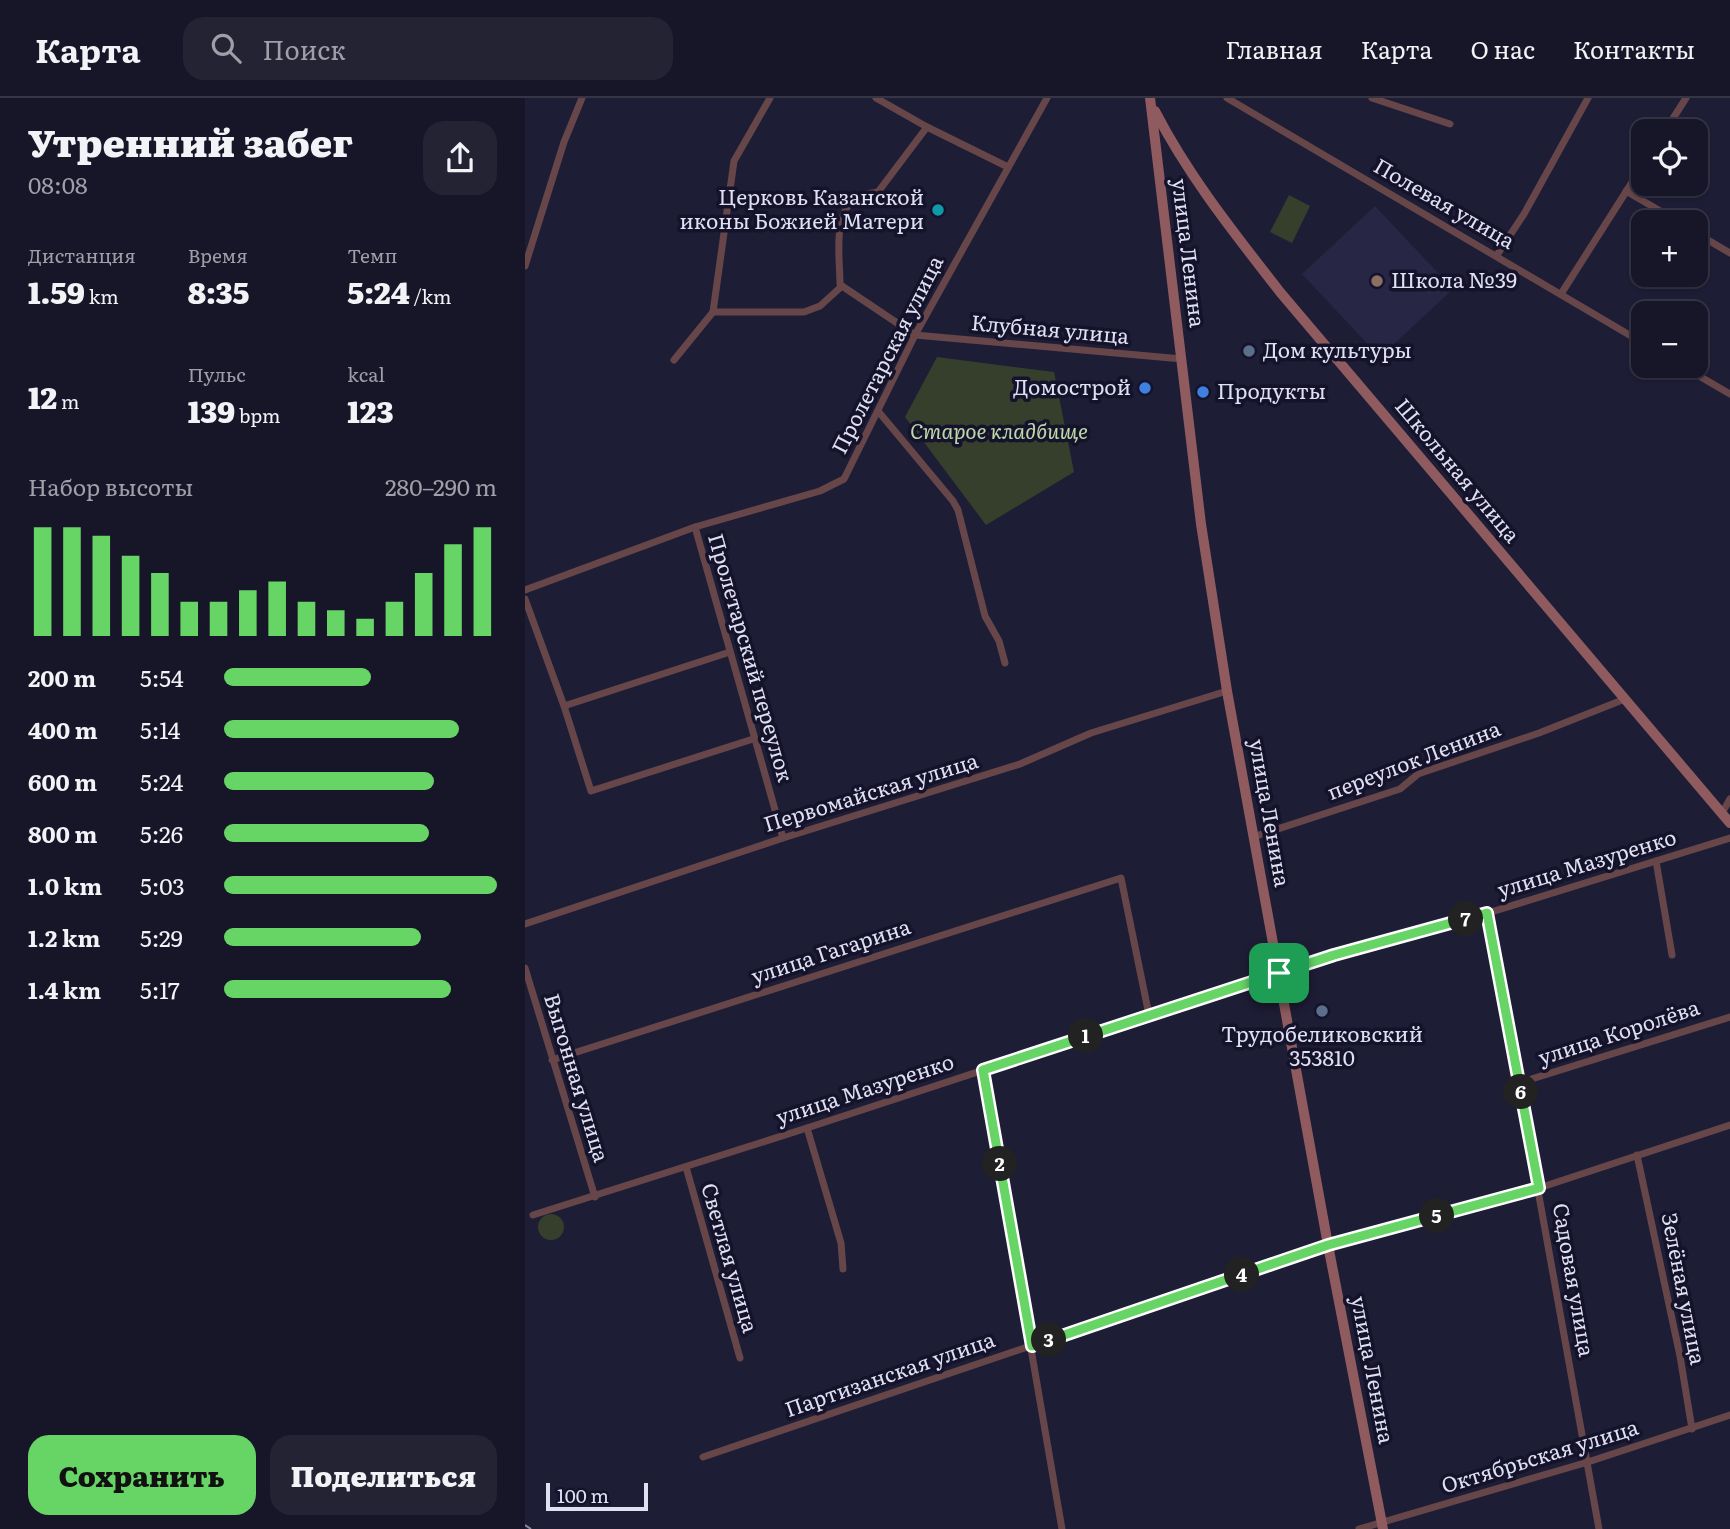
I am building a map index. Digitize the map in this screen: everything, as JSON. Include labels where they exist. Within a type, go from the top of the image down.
[{"type":"street","points":[[525,266],[563,142],[582,98]]},
{"type":"street","points":[[674,360],[713,312],[734,161],[771,98]]},
{"type":"street","points":[[877,98],[927,127],[1008,167]]},
{"type":"street","name":"Пролетарская улица","points":[[525,590],[695,527],[820,491],[844,479],[915,335],[1047,98]]},
{"type":"street","name":"Полевая улица","points":[[1227,98],[1631,336]]},
{"type":"street","points":[[1372,98],[1450,124]]},
{"type":"street","points":[[1497,255],[1524,214],[1588,98]]},
{"type":"street","points":[[1673,119],[1686,98]]},
{"type":"street","name":"Школьная улица","points":[[1150,101],[1167,135],[1218,214],[1280,292],[1730,823]]},
{"type":"street","name":"улица Ленина","points":[[1150,101],[1201,524],[1227,691],[1328,1245],[1383,1525]]},
{"type":"street","points":[[915,335],[840,284],[841,227],[846,208],[857,196],[878,192],[927,127]]},
{"type":"street","points":[[1154,135],[1167,135]]},
{"type":"street","points":[[1561,294],[1631,183]]},
{"type":"street","points":[[1626,191],[1658,210]]},
{"type":"street","points":[[1708,240],[1730,253]]},
{"type":"street","points":[[713,312],[804,312],[820,306],[842,286]]},
{"type":"street","name":"Клубная улица","points":[[915,335],[1182,359]]},
{"type":"street","points":[[1703,378],[1730,394]]},
{"type":"street","points":[[878,411],[958,510],[985,615],[995,630],[1005,663]]},
{"type":"street","name":"Пролетарский переулок","points":[[695,527],[783,838]]},
{"type":"street","points":[[525,599],[591,791],[754,739]]},
{"type":"street","points":[[564,706],[730,652]]},
{"type":"street","name":"Первомайская улица","points":[[525,924],[783,838],[1020,764],[1091,733],[1227,691]]},
{"type":"street","name":"переулок Ленина","points":[[1253,836],[1400,789],[1418,774],[1539,733],[1625,699]]},
{"type":"street","points":[[1722,813],[1730,799]]},
{"type":"street","name":"улица Мазуренко","points":[[533,1216],[1334,955],[1487,913],[1730,838]]},
{"type":"street","points":[[1656,861],[1672,955]]},
{"type":"street","name":"улица Гагарина","points":[[552,1060],[1121,878],[1149,1015]]},
{"type":"street","name":"Садовая улица","points":[[1487,913],[1599,1529]]},
{"type":"street","name":"Выгонная улица","points":[[525,968],[594,1197]]},
{"type":"street","name":"улица Королёва","points":[[1519,1083],[1730,1017]]},
{"type":"street","points":[[983,1070],[1062,1529]]},
{"type":"street","name":"Партизанская улица","points":[[702,1457],[1328,1245],[1539,1188],[1730,1125]]},
{"type":"street","points":[[807,1128],[841,1243],[843,1269]]},
{"type":"street","name":"Зелёная улица","points":[[1637,1155],[1680,1356],[1692,1429]]},
{"type":"street","name":"Светлая улица","points":[[686,1167],[740,1358]]},
{"type":"street","name":"Октябрьская улица","points":[[1359,1529],[1383,1525],[1730,1415]]},
{"type":"shaded area","name":"Школа №39","points":[[1375,206],[1453,289],[1380,357],[1302,274]]},
{"type":"green space","points":[[1289,195],[1310,206],[1292,243],[1270,232]]},
{"type":"green space","name":"Старое кладбище","points":[[937,357],[1054,372],[1074,472],[986,525],[905,417]]},
{"type":"green space","points":[[551,1214],[560,1218],[564,1227],[560,1236],[551,1240],[542,1236],[538,1227],[542,1218]]},
{"type":"railway","points":[[525,1525],[531,1529]]},
{"type":"place","name":"Церковь Казанской иконы Божией Матери","points":[[938,210]]},
{"type":"place","name":"Школа №39","points":[[1377,281]]},
{"type":"place","name":"Дом культуры","points":[[1249,351]]},
{"type":"place","name":"Домострой","points":[[1145,388]]},
{"type":"place","name":"Продукты","points":[[1203,392]]},
{"type":"place","name":"Трудобеликовский 353810","points":[[1322,1011]]},
{"type":"route","points":[[1487,913],[1539,1188],[1328,1245],[1032,1346],[983,1070],[1279,973],[1487,913]]}]
